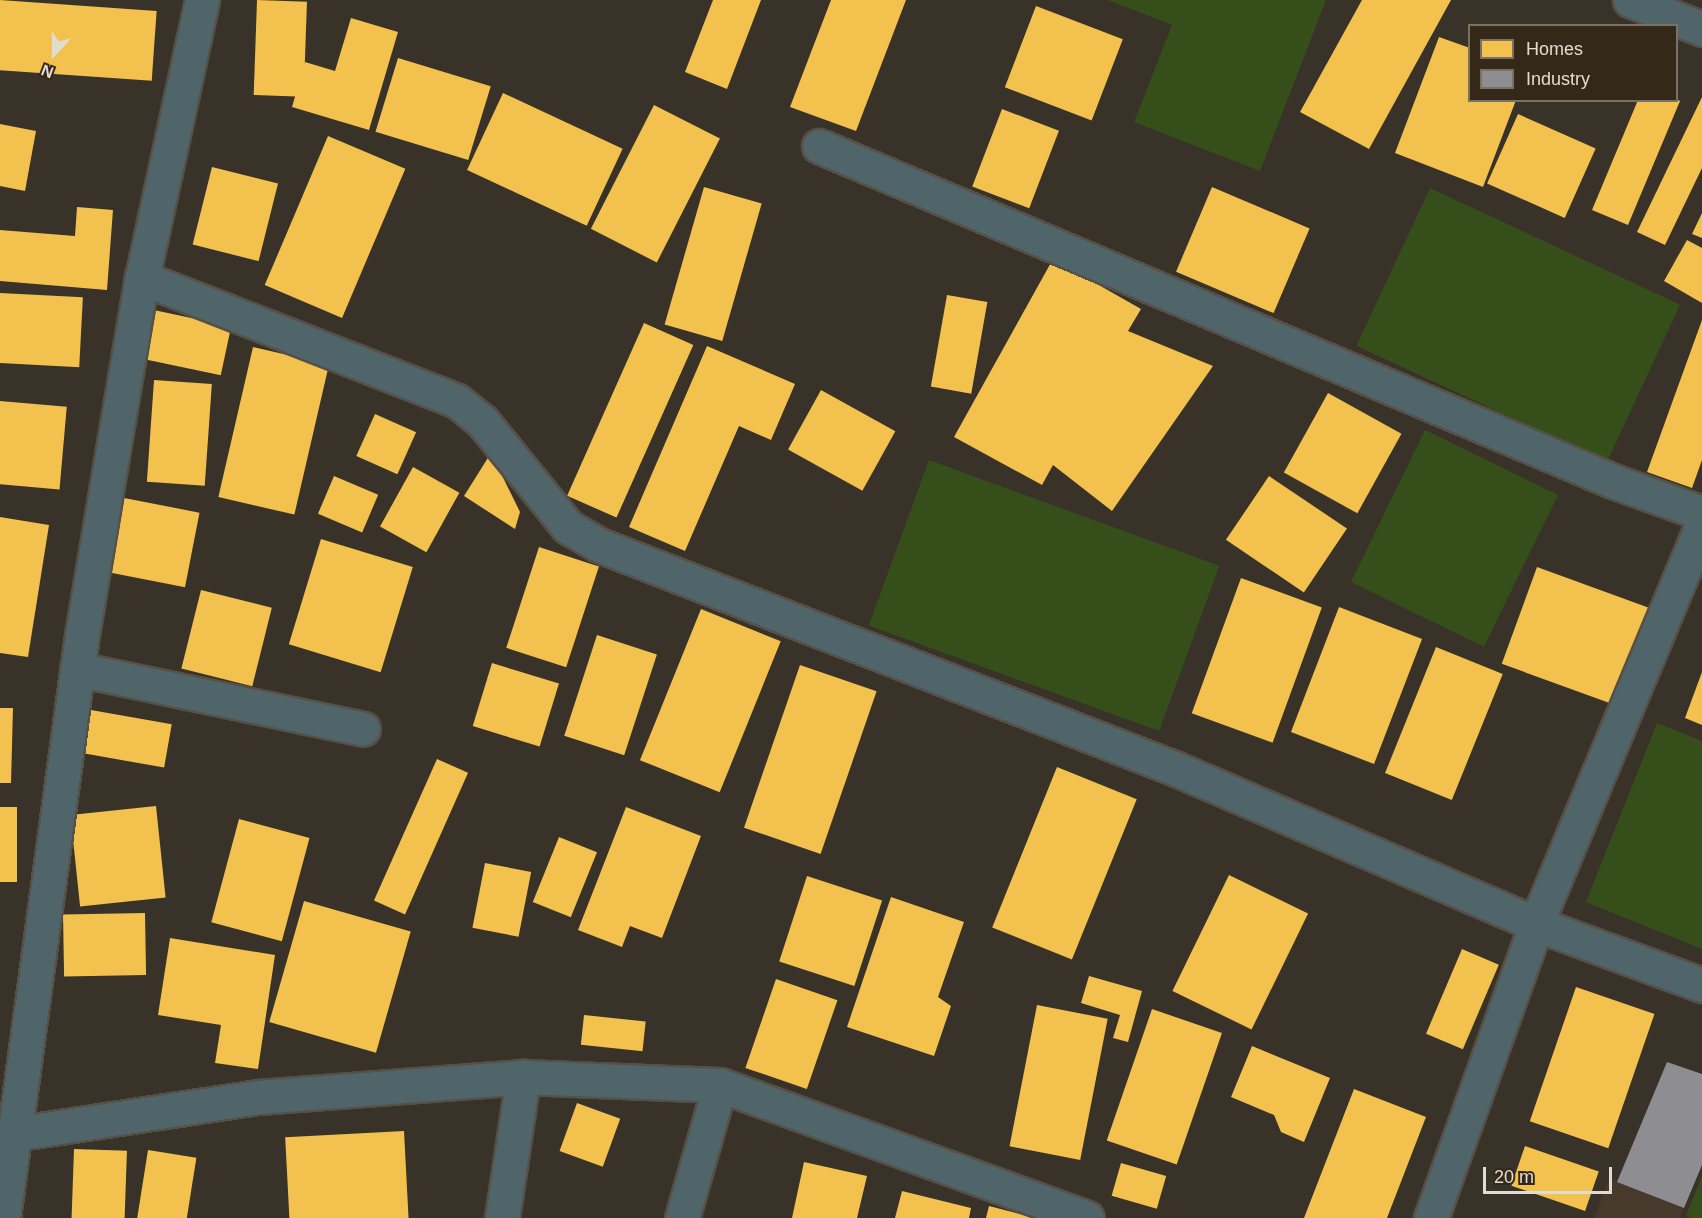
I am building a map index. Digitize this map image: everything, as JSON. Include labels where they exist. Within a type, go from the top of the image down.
[{"type":"street","points":[[3,1218],[6,1135],[77,669],[142,278],[202,0]]},
{"type":"street","points":[[1630,0],[1702,28]]},
{"type":"street","points":[[819,146],[1613,482],[1702,513]]},
{"type":"street","points":[[142,278],[457,401],[482,421],[568,527],[599,545],[1174,768],[1536,924],[1702,985]]},
{"type":"street","points":[[1431,1218],[1536,924],[1702,526]]},
{"type":"street","points":[[77,669],[363,729]]},
{"type":"street","points":[[6,1135],[258,1097],[523,1077],[720,1085],[1087,1218]]},
{"type":"street","points":[[502,1218],[523,1077]]},
{"type":"street","points":[[682,1218],[720,1085]]},
{"type":"shaded area","points":[[1610,1178],[1684,1208],[1680,1218],[1594,1218]]},
{"type":"green space","points":[[1108,0],[1326,0],[1260,171],[1134,122],[1172,25]]},
{"type":"green space","points":[[1430,188],[1680,305],[1607,462],[1356,346]]},
{"type":"green space","points":[[1425,430],[1558,495],[1484,647],[1351,582]]},
{"type":"green space","points":[[929,460],[1219,566],[1159,731],[869,625]]},
{"type":"green space","points":[[1657,723],[1702,741],[1702,949],[1586,902]]},
{"type":"green space","points":[[1702,1175],[1702,1218],[1691,1218],[1686,1216]]},
{"type":"building: Homes","points":[[0,0],[157,11],[152,81],[0,70]]},
{"type":"building: Homes","points":[[257,0],[307,2],[304,97],[254,95]]},
{"type":"building: Homes","points":[[713,0],[761,0],[727,89],[685,72]]},
{"type":"building: Homes","points":[[831,0],[906,0],[856,131],[790,107]]},
{"type":"building: Homes","points":[[1362,0],[1451,0],[1369,149],[1300,112]]},
{"type":"building: Homes","points":[[1036,6],[1123,39],[1092,121],[1005,87]]},
{"type":"building: Homes","points":[[351,18],[398,32],[369,130],[292,107],[305,62],[335,71]]},
{"type":"building: Homes","points":[[1439,37],[1468,47],[1468,102],[1515,102],[1483,187],[1395,153]]},
{"type":"building: Homes","points":[[398,58],[491,86],[468,160],[375,132]]},
{"type":"building: Homes","points":[[503,93],[623,149],[587,226],[467,170]]},
{"type":"building: Homes","points":[[1702,97],[1702,168],[1665,245],[1637,232]]},
{"type":"building: Homes","points":[[1680,101],[1628,225],[1592,210],[1637,102]]},
{"type":"building: Homes","points":[[654,105],[720,139],[657,262],[591,229]]},
{"type":"building: Homes","points":[[1002,109],[1059,131],[1029,208],[972,186]]},
{"type":"building: Homes","points":[[1518,114],[1596,149],[1565,218],[1487,183]]},
{"type":"building: Homes","points":[[0,124],[36,131],[25,191],[0,186]]},
{"type":"building: Homes","points":[[328,136],[405,169],[342,318],[265,285]]},
{"type":"building: Homes","points":[[212,167],[278,183],[259,261],[193,245]]},
{"type":"building: Homes","points":[[704,187],[762,204],[722,341],[665,324]]},
{"type":"building: Homes","points":[[1212,187],[1310,228],[1274,313],[1176,272]]},
{"type":"building: Homes","points":[[77,207],[113,210],[107,290],[0,281],[0,230],[75,236]]},
{"type":"building: Homes","points":[[1702,213],[1702,238],[1692,234]]},
{"type":"building: Homes","points":[[1687,240],[1702,248],[1702,303],[1664,281]]},
{"type":"building: Homes","points":[[1053,259],[1141,309],[1128,331],[1213,366],[1112,511],[1053,465],[1042,485],[954,437]]},
{"type":"building: Homes","points":[[0,293],[83,297],[79,367],[0,363]]},
{"type":"building: Homes","points":[[947,295],[987,302],[971,394],[931,387]]},
{"type":"building: Homes","points":[[149,309],[231,326],[221,375],[139,358]]},
{"type":"building: Homes","points":[[1702,320],[1702,460],[1692,488],[1647,472]]},
{"type":"building: Homes","points":[[644,323],[693,345],[616,518],[567,496]]},
{"type":"building: Homes","points":[[707,346],[795,384],[771,440],[739,426],[685,551],[629,527]]},
{"type":"building: Homes","points":[[253,347],[329,365],[294,515],[218,497]]},
{"type":"building: Homes","points":[[154,380],[212,384],[205,486],[147,482]]},
{"type":"building: Homes","points":[[821,390],[895,431],[862,491],[788,449]]},
{"type":"building: Homes","points":[[1328,393],[1401,434],[1357,513],[1284,473]]},
{"type":"building: Homes","points":[[0,401],[67,407],[60,490],[0,484]]},
{"type":"building: Homes","points":[[375,414],[416,432],[397,474],[356,456]]},
{"type":"building: Homes","points":[[491,453],[520,512],[515,529],[464,496]]},
{"type":"building: Homes","points":[[413,467],[459,493],[426,552],[380,526]]},
{"type":"building: Homes","points":[[334,476],[378,495],[362,532],[318,514]]},
{"type":"building: Homes","points":[[1269,476],[1347,529],[1304,592],[1226,540]]},
{"type":"building: Homes","points":[[119,497],[199,513],[185,587],[104,572]]},
{"type":"building: Homes","points":[[0,517],[49,525],[28,657],[0,653]]},
{"type":"building: Homes","points":[[321,539],[413,567],[381,672],[289,644]]},
{"type":"building: Homes","points":[[539,547],[599,566],[566,667],[506,648]]},
{"type":"building: Homes","points":[[1537,567],[1649,608],[1614,704],[1502,664]]},
{"type":"building: Homes","points":[[1241,578],[1322,607],[1273,743],[1192,713]]},
{"type":"building: Homes","points":[[201,590],[272,608],[252,686],[181,669]]},
{"type":"building: Homes","points":[[1339,607],[1422,639],[1374,764],[1291,732]]},
{"type":"building: Homes","points":[[701,609],[781,641],[720,792],[640,760]]},
{"type":"building: Homes","points":[[597,635],[657,654],[624,755],[564,736]]},
{"type":"building: Homes","points":[[1436,647],[1503,674],[1452,800],[1385,773]]},
{"type":"building: Homes","points":[[492,663],[559,683],[540,747],[473,726]]},
{"type":"building: Homes","points":[[800,665],[877,691],[821,854],[744,828]]},
{"type":"building: Homes","points":[[1702,672],[1702,725],[1685,718]]},
{"type":"building: Homes","points":[[0,708],[13,708],[11,783],[0,783]]},
{"type":"building: Homes","points":[[91,710],[172,724],[164,768],[83,753]]},
{"type":"building: Homes","points":[[437,759],[468,773],[405,914],[374,901]]},
{"type":"building: Homes","points":[[1057,767],[1137,799],[1072,960],[992,927]]},
{"type":"building: Homes","points":[[156,806],[166,897],[80,906],[70,815]]},
{"type":"building: Homes","points":[[0,807],[17,807],[17,882],[0,882]]},
{"type":"building: Homes","points":[[626,807],[701,836],[662,938],[630,926],[622,947],[578,930]]},
{"type":"building: Homes","points":[[239,819],[310,838],[282,941],[211,922]]},
{"type":"building: Homes","points":[[559,837],[597,852],[571,917],[533,902]]},
{"type":"building: Homes","points":[[485,863],[531,872],[519,937],[472,928]]},
{"type":"building: Homes","points":[[1229,875],[1308,914],[1252,1030],[1172,991]]},
{"type":"building: Homes","points":[[807,876],[882,900],[854,986],[779,962]]},
{"type":"building: Homes","points":[[891,897],[964,922],[938,997],[951,1006],[934,1056],[847,1027]]},
{"type":"building: Homes","points":[[304,901],[411,932],[376,1053],[269,1022]]},
{"type":"building: Homes","points":[[145,913],[146,975],[64,976],[63,914]]},
{"type":"building: Homes","points":[[170,938],[275,955],[258,1069],[215,1063],[221,1025],[158,1015]]},
{"type":"building: Homes","points":[[1462,949],[1499,965],[1463,1049],[1426,1034]]},
{"type":"building: Homes","points":[[1089,976],[1142,991],[1128,1042],[1113,1038],[1120,1015],[1081,1003]]},
{"type":"building: Homes","points":[[776,979],[837,1000],[807,1089],[745,1068]]},
{"type":"building: Homes","points":[[1576,987],[1654,1014],[1608,1148],[1530,1121]]},
{"type":"building: Homes","points":[[1037,1005],[1108,1019],[1080,1160],[1010,1146]]},
{"type":"building: Homes","points":[[1152,1009],[1222,1033],[1177,1165],[1107,1140]]},
{"type":"building: Homes","points":[[584,1015],[646,1021],[643,1051],[581,1045]]},
{"type":"building: Homes","points":[[1252,1046],[1330,1078],[1304,1142],[1281,1132],[1274,1115],[1231,1097]]},
{"type":"building: Homes","points":[[1354,1089],[1426,1117],[1387,1218],[1304,1218]]},
{"type":"building: Homes","points":[[577,1103],[620,1119],[603,1167],[560,1151]]},
{"type":"building: Homes","points":[[404,1131],[409,1218],[289,1218],[285,1137]]},
{"type":"building: Homes","points":[[1525,1146],[1599,1171],[1585,1211],[1511,1186]]},
{"type":"building: Homes","points":[[74,1149],[127,1151],[125,1218],[72,1218]]},
{"type":"building: Homes","points":[[148,1150],[196,1158],[187,1218],[137,1218]]},
{"type":"building: Homes","points":[[804,1162],[867,1176],[857,1218],[792,1218]]},
{"type":"building: Homes","points":[[1121,1163],[1166,1176],[1157,1209],[1112,1196]]},
{"type":"building: Homes","points":[[902,1191],[971,1208],[969,1218],[895,1218]]},
{"type":"building: Homes","points":[[989,1206],[1032,1217],[1032,1218],[986,1218]]},
{"type":"building: Industry","points":[[1667,1062],[1702,1074],[1702,1165],[1684,1208],[1617,1182]]}]
